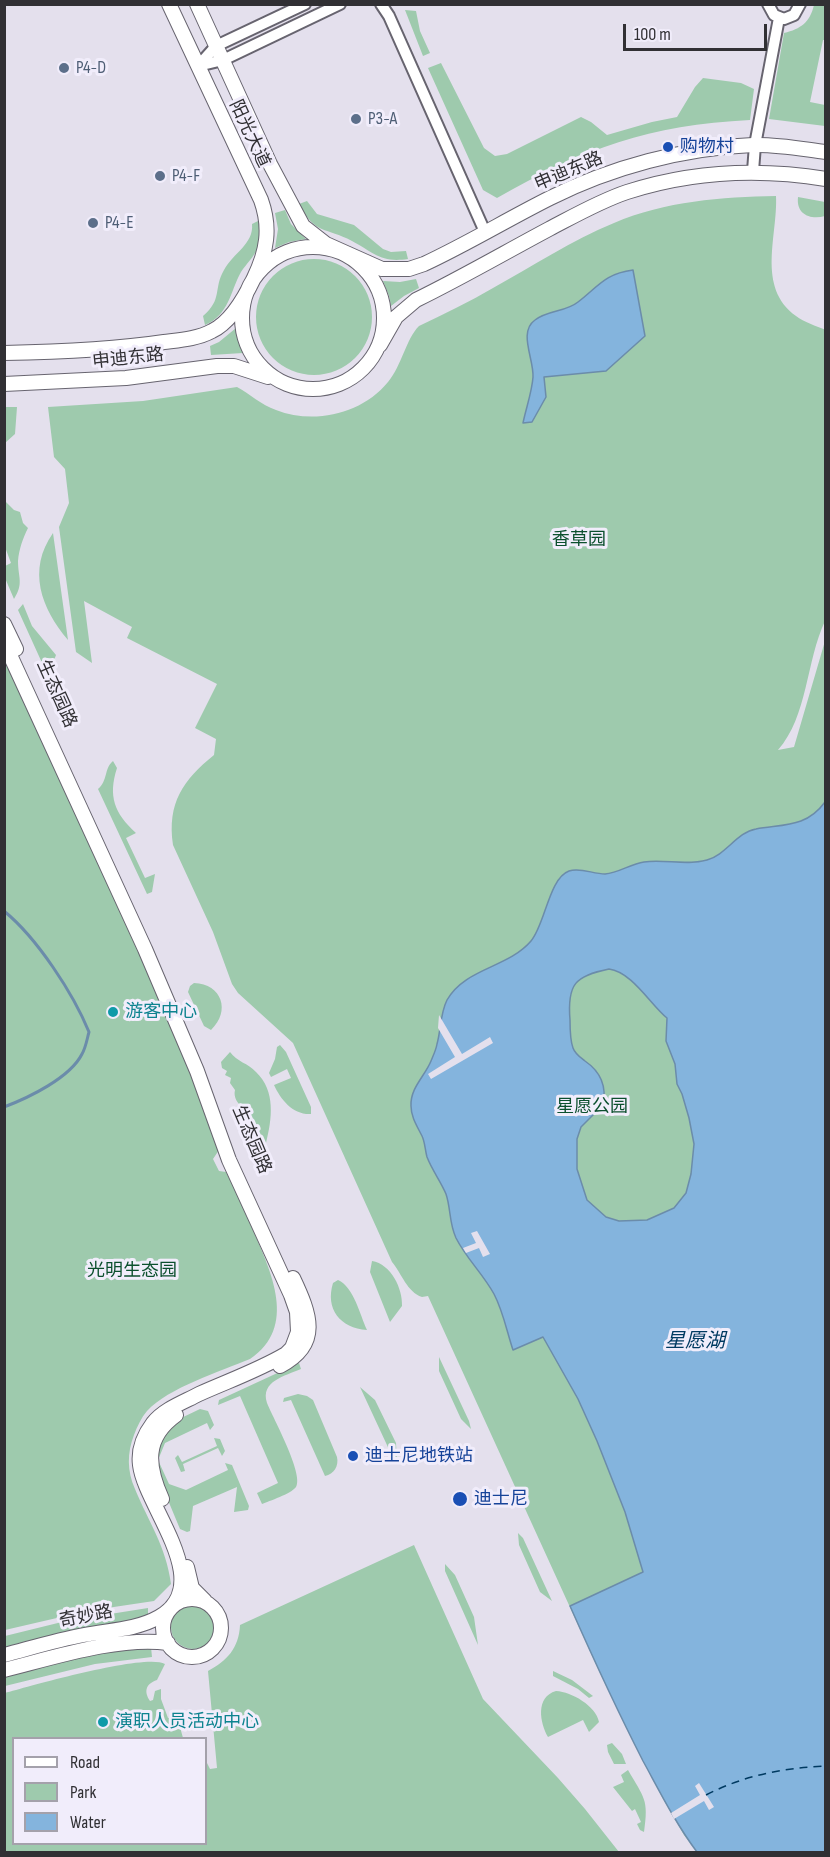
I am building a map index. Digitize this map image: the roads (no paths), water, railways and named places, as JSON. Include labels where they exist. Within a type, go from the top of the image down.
[{"type":"street","name":"阳光大道","points":[[169,4],[265,211],[268,226],[267,239],[261,264],[252,282]]},
{"type":"street","name":"阳光大道","points":[[197,4],[270,164],[303,226],[315,237],[341,252]]},
{"type":"street","points":[[198,66],[216,46],[305,4]]},
{"type":"street","points":[[198,66],[223,60],[340,4]]},
{"type":"street","points":[[381,4],[389,16],[485,232]]},
{"type":"street","points":[[768,4],[771,12],[784,19],[794,15],[800,4]]},
{"type":"street","points":[[753,171],[755,145],[779,18]]},
{"type":"street","name":"申迪东路","points":[[341,252],[382,269],[409,269],[440,257],[551,197],[599,176],[632,166],[692,152],[755,145],[825,152]]},
{"type":"street","points":[[380,345],[384,323],[382,299],[372,277],[355,260],[341,252],[327,248],[305,247],[284,253],[266,265],[252,282],[244,302],[243,322],[246,341],[255,358],[268,373],[287,384],[308,389],[331,387],[351,379],[368,364],[380,345],[396,317],[416,300],[592,206],[627,192],[711,174],[753,171],[825,179]]},
{"type":"street","name":"申迪东路","points":[[4,353],[125,348],[198,337],[214,331],[224,323],[252,282]]},
{"type":"street","name":"申迪东路","points":[[4,384],[126,378],[217,366],[234,366],[254,370],[287,384]]},
{"type":"street","name":"生态园路","points":[[4,624],[187,1024],[237,1156],[307,1310],[306,1341],[298,1356],[280,1367],[174,1416],[159,1432],[151,1450],[151,1472],[185,1557],[190,1583],[205,1601]]},
{"type":"street","name":"生态园路","points":[[4,642],[177,1023],[229,1160],[280,1268],[299,1323],[296,1340],[286,1354],[173,1407],[154,1422],[144,1439],[140,1456],[143,1479],[172,1541],[180,1567],[181,1584],[172,1607]]},
{"type":"street","points":[[187,1599],[205,1601],[218,1613],[221,1622],[221,1630],[215,1647],[200,1656],[191,1657],[178,1653],[168,1643],[164,1634],[163,1624],[166,1615],[172,1607],[187,1599]]},
{"type":"street","name":"奇妙路","points":[[4,1655],[67,1638],[143,1624],[160,1617],[172,1607]]},
{"type":"street","name":"奇妙路","points":[[4,1670],[105,1647],[148,1641],[168,1643]]},
{"type":"water","points":[[633,270],[645,336],[606,371],[544,377],[546,397],[532,422],[523,423],[533,377],[527,339],[530,325],[546,314],[573,305],[615,274]]},
{"type":"water","name":"星愿湖","points":[[825,802],[825,1852],[697,1852],[675,1819],[643,1761],[570,1606],[643,1572],[625,1512],[578,1399],[543,1337],[513,1350],[494,1294],[456,1238],[446,1194],[427,1157],[423,1138],[412,1114],[411,1100],[435,1051],[447,1000],[464,981],[511,957],[531,941],[536,934],[552,892],[562,875],[578,870],[605,874],[644,862],[707,860],[749,831],[802,821]],"holes":[[[609,969],[617,971],[633,982],[667,1018],[666,1041],[675,1064],[677,1084],[689,1118],[694,1144],[691,1174],[686,1193],[674,1208],[647,1220],[619,1221],[606,1217],[587,1200],[577,1169],[577,1139],[581,1127],[603,1105],[604,1092],[599,1075],[573,1048],[570,1034],[570,998],[572,990],[581,979]]]},
{"type":"waterway","points":[[4,911],[29,936],[53,967],[74,1000],[89,1032],[82,1054],[68,1071],[36,1093],[4,1107]]},
{"type":"place","name":"P4-D","points":[[64,68]]},
{"type":"place","name":"P3-A","points":[[356,119]]},
{"type":"place","name":"购物村","points":[[668,147]]},
{"type":"place","name":"P4-F","points":[[160,176]]},
{"type":"place","name":"P4-E","points":[[93,223]]},
{"type":"place","name":"游客中心","points":[[113,1012]]},
{"type":"place","name":"迪士尼地铁站","points":[[353,1456]]},
{"type":"place","name":"迪士尼","points":[[460,1499]]},
{"type":"place","name":"演职人员活动中心","points":[[103,1722]]},
{"type":"park label","name":"香草园","points":[[579,540]]},
{"type":"park label","name":"星愿公园","points":[[592,1107]]},
{"type":"park label","name":"光明生态园","points":[[132,1271]]}]
